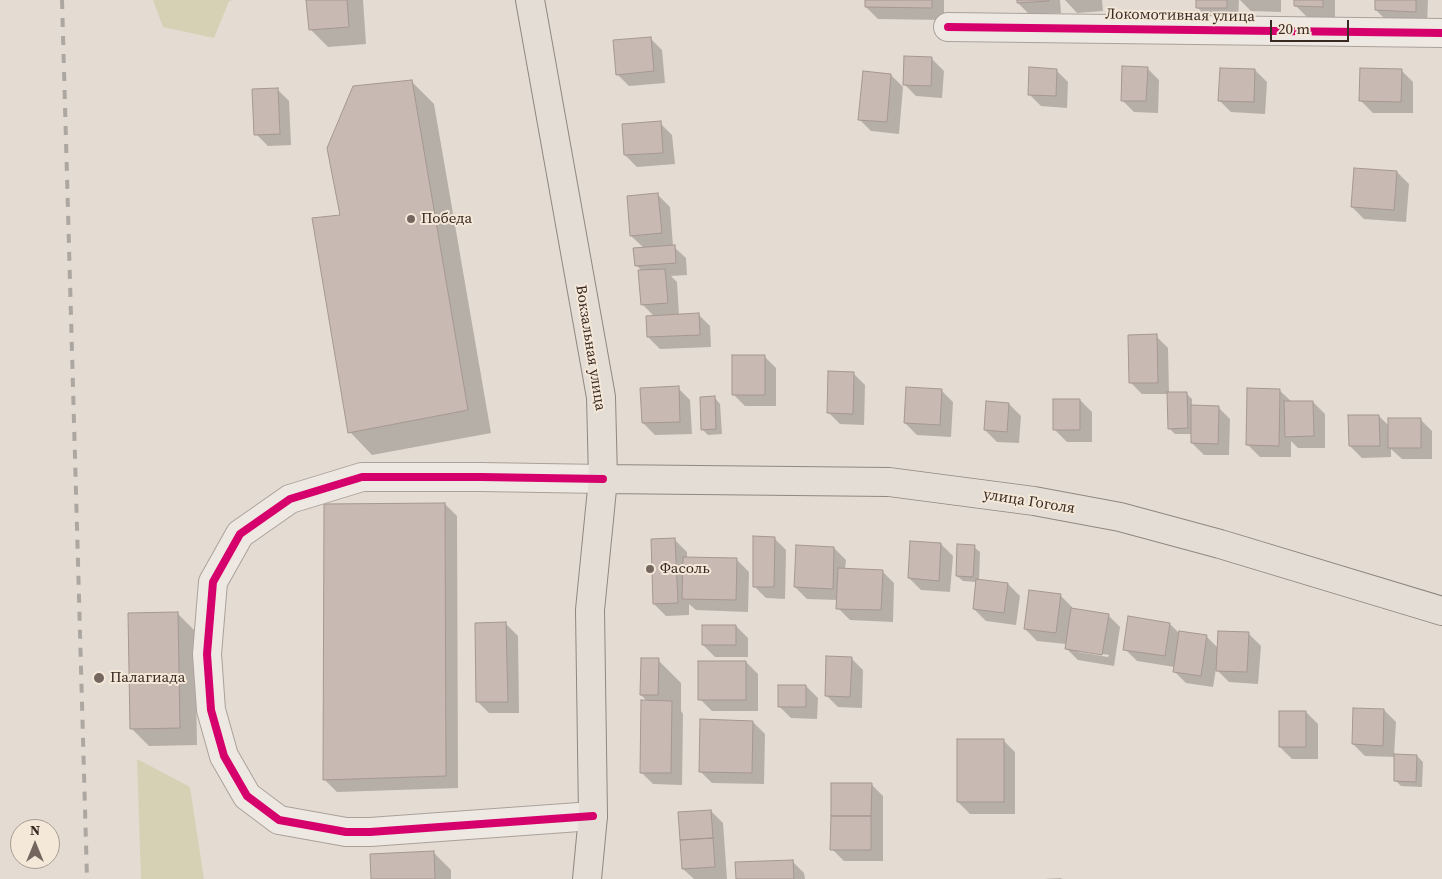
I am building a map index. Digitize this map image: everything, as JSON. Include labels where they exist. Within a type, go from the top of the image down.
[{"type":"main road","name":"Вокзальная улица","points":[[530,0],[601,397],[603,479],[590,610],[593,816],[587,879]]},
{"type":"main road","name":"улица Гоголя","points":[[603,479],[889,482],[1034,501],[1120,518],[1220,544],[1442,611]]},
{"type":"street","name":"Локомотивная улица","points":[[948,27],[1442,32]]},
{"type":"street","points":[[593,816],[370,832],[346,832],[279,820],[247,796],[224,756],[211,710],[207,654],[213,582],[240,534],[290,499],[362,477],[603,479]]},
{"type":"shaded area","points":[[153,0],[235,0],[229,1],[214,38],[163,27]]},
{"type":"shaded area","points":[[137,759],[190,787],[204,879],[141,879]]},
{"type":"building","points":[[306,0],[347,0],[349,27],[309,30]]},
{"type":"building","points":[[865,0],[932,0],[932,8],[865,7]]},
{"type":"building","points":[[1017,0],[1049,0],[1049,1],[1017,3]]},
{"type":"building","points":[[1196,0],[1227,0],[1227,8],[1196,8]]},
{"type":"building","points":[[1294,0],[1323,0],[1323,7],[1294,6]]},
{"type":"building","points":[[1375,0],[1416,0],[1416,12],[1375,10]]},
{"type":"building","points":[[651,37],[654,71],[616,75],[613,40]]},
{"type":"building","points":[[904,56],[932,57],[931,86],[903,85]]},
{"type":"building","points":[[1122,66],[1148,67],[1146,101],[1121,101]]},
{"type":"building","points":[[1029,67],[1057,69],[1056,96],[1028,95]]},
{"type":"building","points":[[1220,68],[1255,69],[1254,102],[1218,101]]},
{"type":"building","points":[[1360,68],[1402,69],[1401,102],[1359,101]]},
{"type":"building","points":[[863,71],[891,74],[887,122],[858,120]]},
{"type":"building","points":[[412,80],[468,410],[348,433],[312,218],[340,215],[327,148],[353,86]]},
{"type":"building","points":[[278,88],[280,134],[254,135],[252,89]]},
{"type":"building","points":[[661,121],[663,153],[624,155],[622,124]]},
{"type":"building","points":[[1354,168],[1397,171],[1394,210],[1351,207]]},
{"type":"building","points":[[658,193],[662,233],[630,236],[627,196]]},
{"type":"building","points":[[675,245],[676,263],[635,266],[633,248]]},
{"type":"building","points":[[665,269],[668,303],[641,305],[638,270]]},
{"type":"building","points":[[699,313],[700,335],[647,337],[646,316]]},
{"type":"building","points":[[1157,334],[1158,383],[1129,383],[1128,335]]},
{"type":"building","points":[[732,355],[765,355],[765,395],[732,395]]},
{"type":"building","points":[[828,371],[854,372],[853,414],[827,413]]},
{"type":"building","points":[[679,386],[680,422],[642,423],[640,388]]},
{"type":"building","points":[[906,387],[942,389],[940,425],[904,423]]},
{"type":"building","points":[[1247,388],[1280,389],[1279,446],[1246,445]]},
{"type":"building","points":[[1167,392],[1187,392],[1188,428],[1168,429]]},
{"type":"building","points":[[715,396],[716,429],[701,430],[700,397]]},
{"type":"building","points":[[1053,399],[1080,399],[1080,430],[1053,430]]},
{"type":"building","points":[[986,401],[1009,403],[1007,432],[984,430]]},
{"type":"building","points":[[1284,401],[1313,401],[1314,436],[1285,437]]},
{"type":"building","points":[[1191,405],[1219,406],[1218,444],[1191,443]]},
{"type":"building","points":[[1348,415],[1379,415],[1380,446],[1349,446]]},
{"type":"building","points":[[1388,418],[1421,418],[1421,448],[1388,448]]},
{"type":"building","points":[[445,503],[446,776],[323,780],[324,504]]},
{"type":"building","points":[[753,536],[775,537],[774,587],[753,587]]},
{"type":"building","points":[[675,538],[678,603],[653,604],[651,539]]},
{"type":"building","points":[[910,541],[941,543],[939,581],[908,578]]},
{"type":"building","points":[[957,544],[975,545],[973,577],[956,576]]},
{"type":"building","points":[[796,545],[834,547],[833,589],[794,587]]},
{"type":"building","points":[[683,557],[737,558],[736,600],[682,599]]},
{"type":"building","points":[[838,568],[883,570],[881,610],[836,609]]},
{"type":"building","points":[[976,579],[1008,583],[1004,613],[973,609]]},
{"type":"building","points":[[1029,590],[1061,594],[1056,633],[1024,629]]},
{"type":"building","points":[[1071,608],[1109,614],[1102,655],[1065,649]]},
{"type":"building","name":"Палагиада","points":[[178,612],[180,728],[130,729],[128,613]]},
{"type":"building","points":[[1128,616],[1170,623],[1165,656],[1123,650]]},
{"type":"building","points":[[506,622],[508,702],[476,702],[475,623]]},
{"type":"building","points":[[702,625],[736,625],[736,645],[702,645]]},
{"type":"building","points":[[1179,631],[1207,635],[1201,676],[1173,672]]},
{"type":"building","points":[[1218,631],[1249,632],[1247,672],[1216,671]]},
{"type":"building","points":[[826,656],[852,657],[850,697],[825,696]]},
{"type":"building","points":[[641,658],[659,658],[658,695],[640,695]]},
{"type":"building","points":[[698,661],[746,661],[746,700],[698,700]]},
{"type":"building","points":[[778,685],[806,685],[806,707],[778,707]]},
{"type":"building","points":[[641,700],[672,701],[671,773],[640,773]]},
{"type":"building","points":[[1353,708],[1384,709],[1383,746],[1352,744]]},
{"type":"building","points":[[1279,711],[1306,711],[1306,747],[1279,747]]},
{"type":"building","points":[[700,719],[753,721],[752,773],[699,772]]},
{"type":"building","points":[[957,739],[1004,739],[1004,802],[957,802]]},
{"type":"building","points":[[1394,754],[1417,755],[1416,782],[1394,781]]},
{"type":"building","points":[[831,783],[872,783],[871,816],[831,816]]},
{"type":"building","points":[[711,810],[713,838],[680,840],[678,812]]},
{"type":"building","points":[[831,816],[871,816],[871,850],[830,850]]},
{"type":"building","points":[[713,838],[715,867],[682,869],[680,840]]},
{"type":"building","points":[[434,851],[435,879],[371,879],[370,854]]},
{"type":"building","points":[[793,860],[794,879],[736,879],[735,862]]},
{"type":"railway","points":[[62,0],[87,879]]},
{"type":"cycle path","points":[[948,27],[1442,33]]},
{"type":"cycle path","points":[[593,816],[370,832],[346,832],[279,820],[247,796],[224,756],[211,710],[207,654],[213,582],[240,534],[290,499],[362,477],[603,479]]},
{"type":"place","name":"Победа","points":[[411,219]]},
{"type":"place","name":"Фасоль","points":[[650,569]]},
{"type":"place","name":"Палагиада","points":[[99,678]]}]
